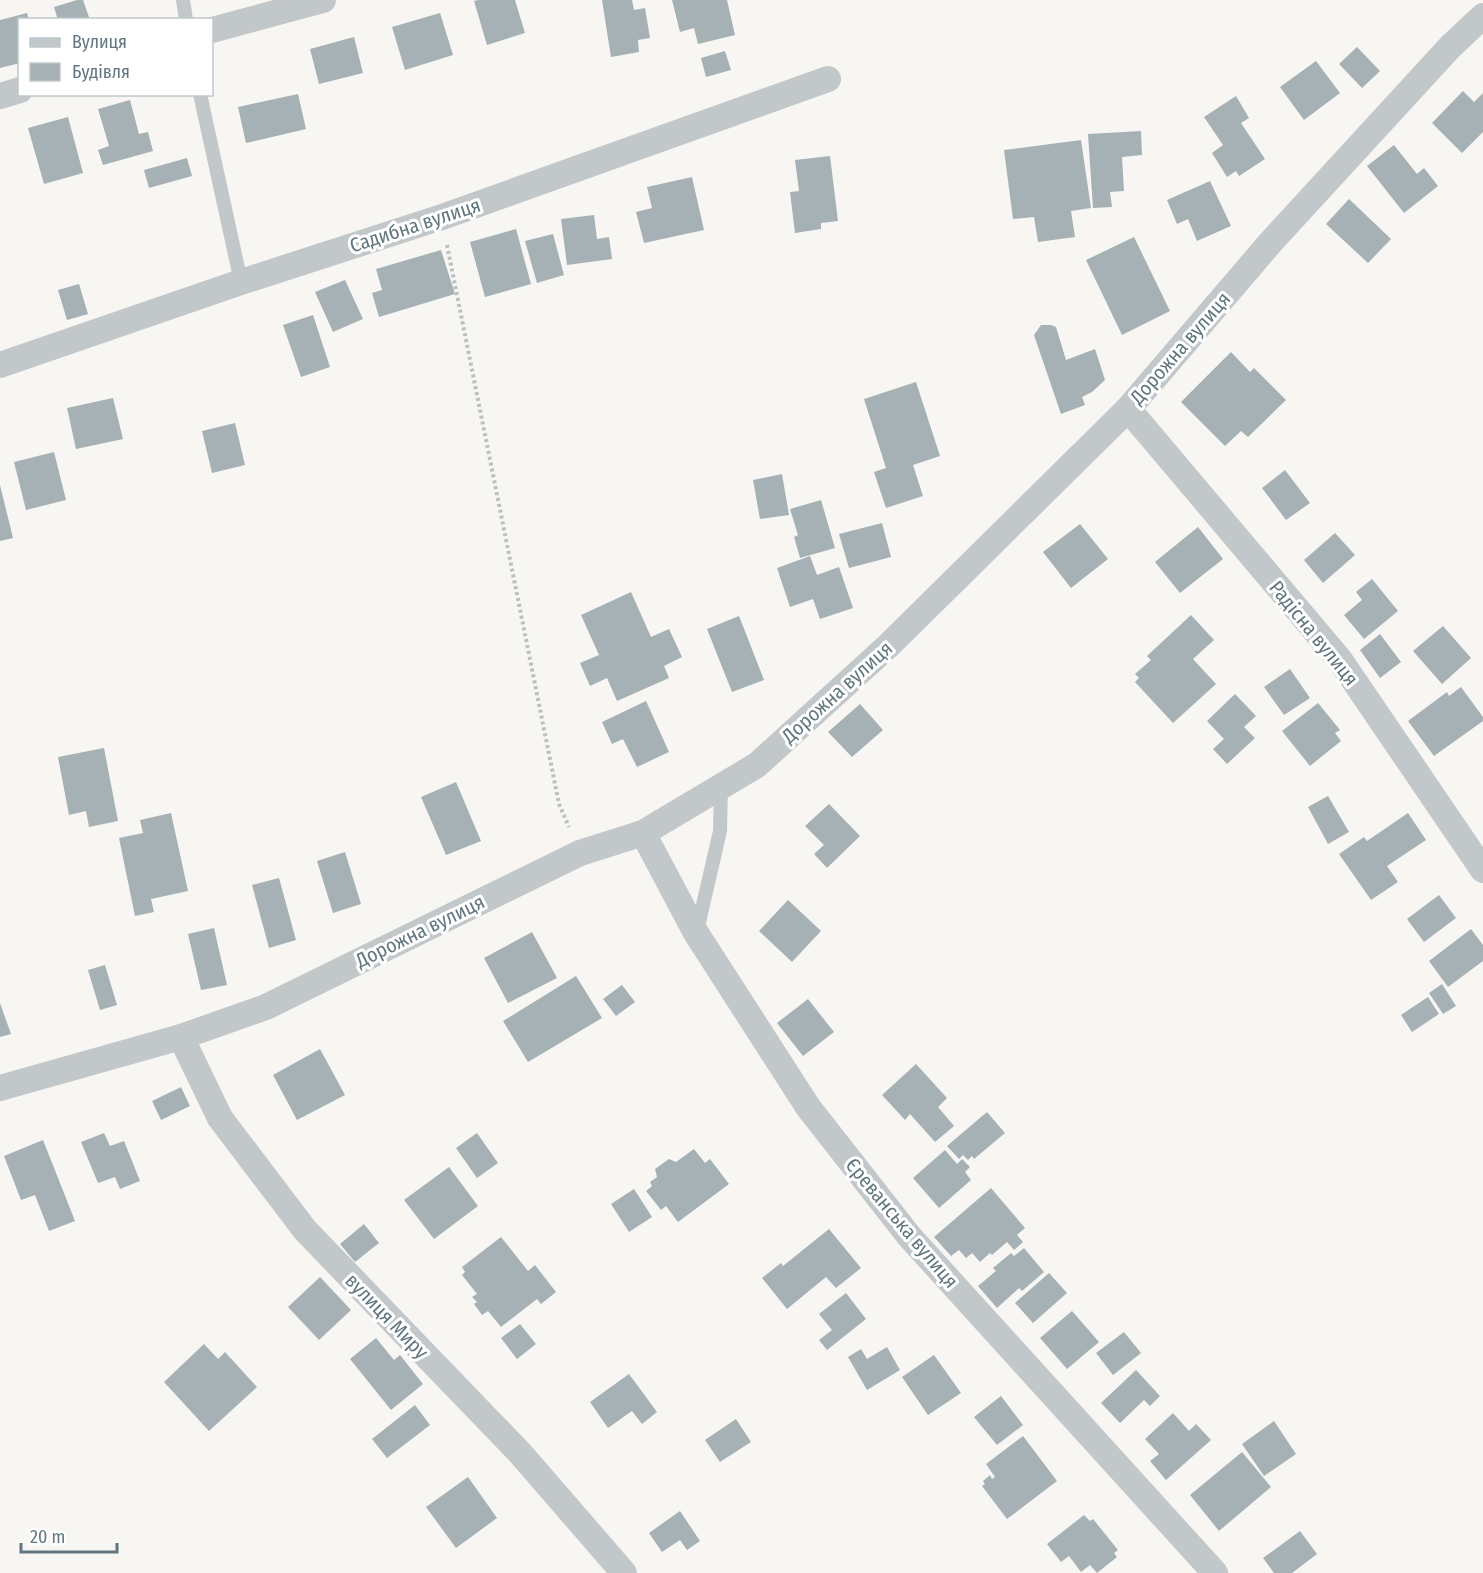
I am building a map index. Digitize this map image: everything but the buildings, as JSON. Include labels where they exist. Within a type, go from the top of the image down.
[{"type":"street","points":[[213,30],[322,0]]},
{"type":"street","name":"Дорожна вулиця","points":[[0,1088],[181,1037],[266,1007],[580,853],[642,833],[757,765],[889,645],[1128,409],[1270,243],[1449,48],[1483,16]]},
{"type":"street","name":"Садибна вулиця","points":[[0,365],[241,282],[442,217],[828,79]]},
{"type":"street","points":[[0,96],[18,91]]},
{"type":"street","name":"Радісна вулиця","points":[[1128,409],[1340,660],[1483,870]]},
{"type":"street","name":"Єреванська вулиця","points":[[642,833],[696,933],[808,1107],[909,1236],[1215,1573]]},
{"type":"street","name":"вулиця Миру","points":[[181,1037],[219,1118],[304,1230],[520,1453],[624,1573]]},
{"type":"lane","points":[[183,0],[186,18]]},
{"type":"lane","points":[[201,96],[241,282]]},
{"type":"lane","points":[[696,933],[720,831],[721,786]]},
{"type":"path","points":[[442,217],[559,804],[580,853]]}]
